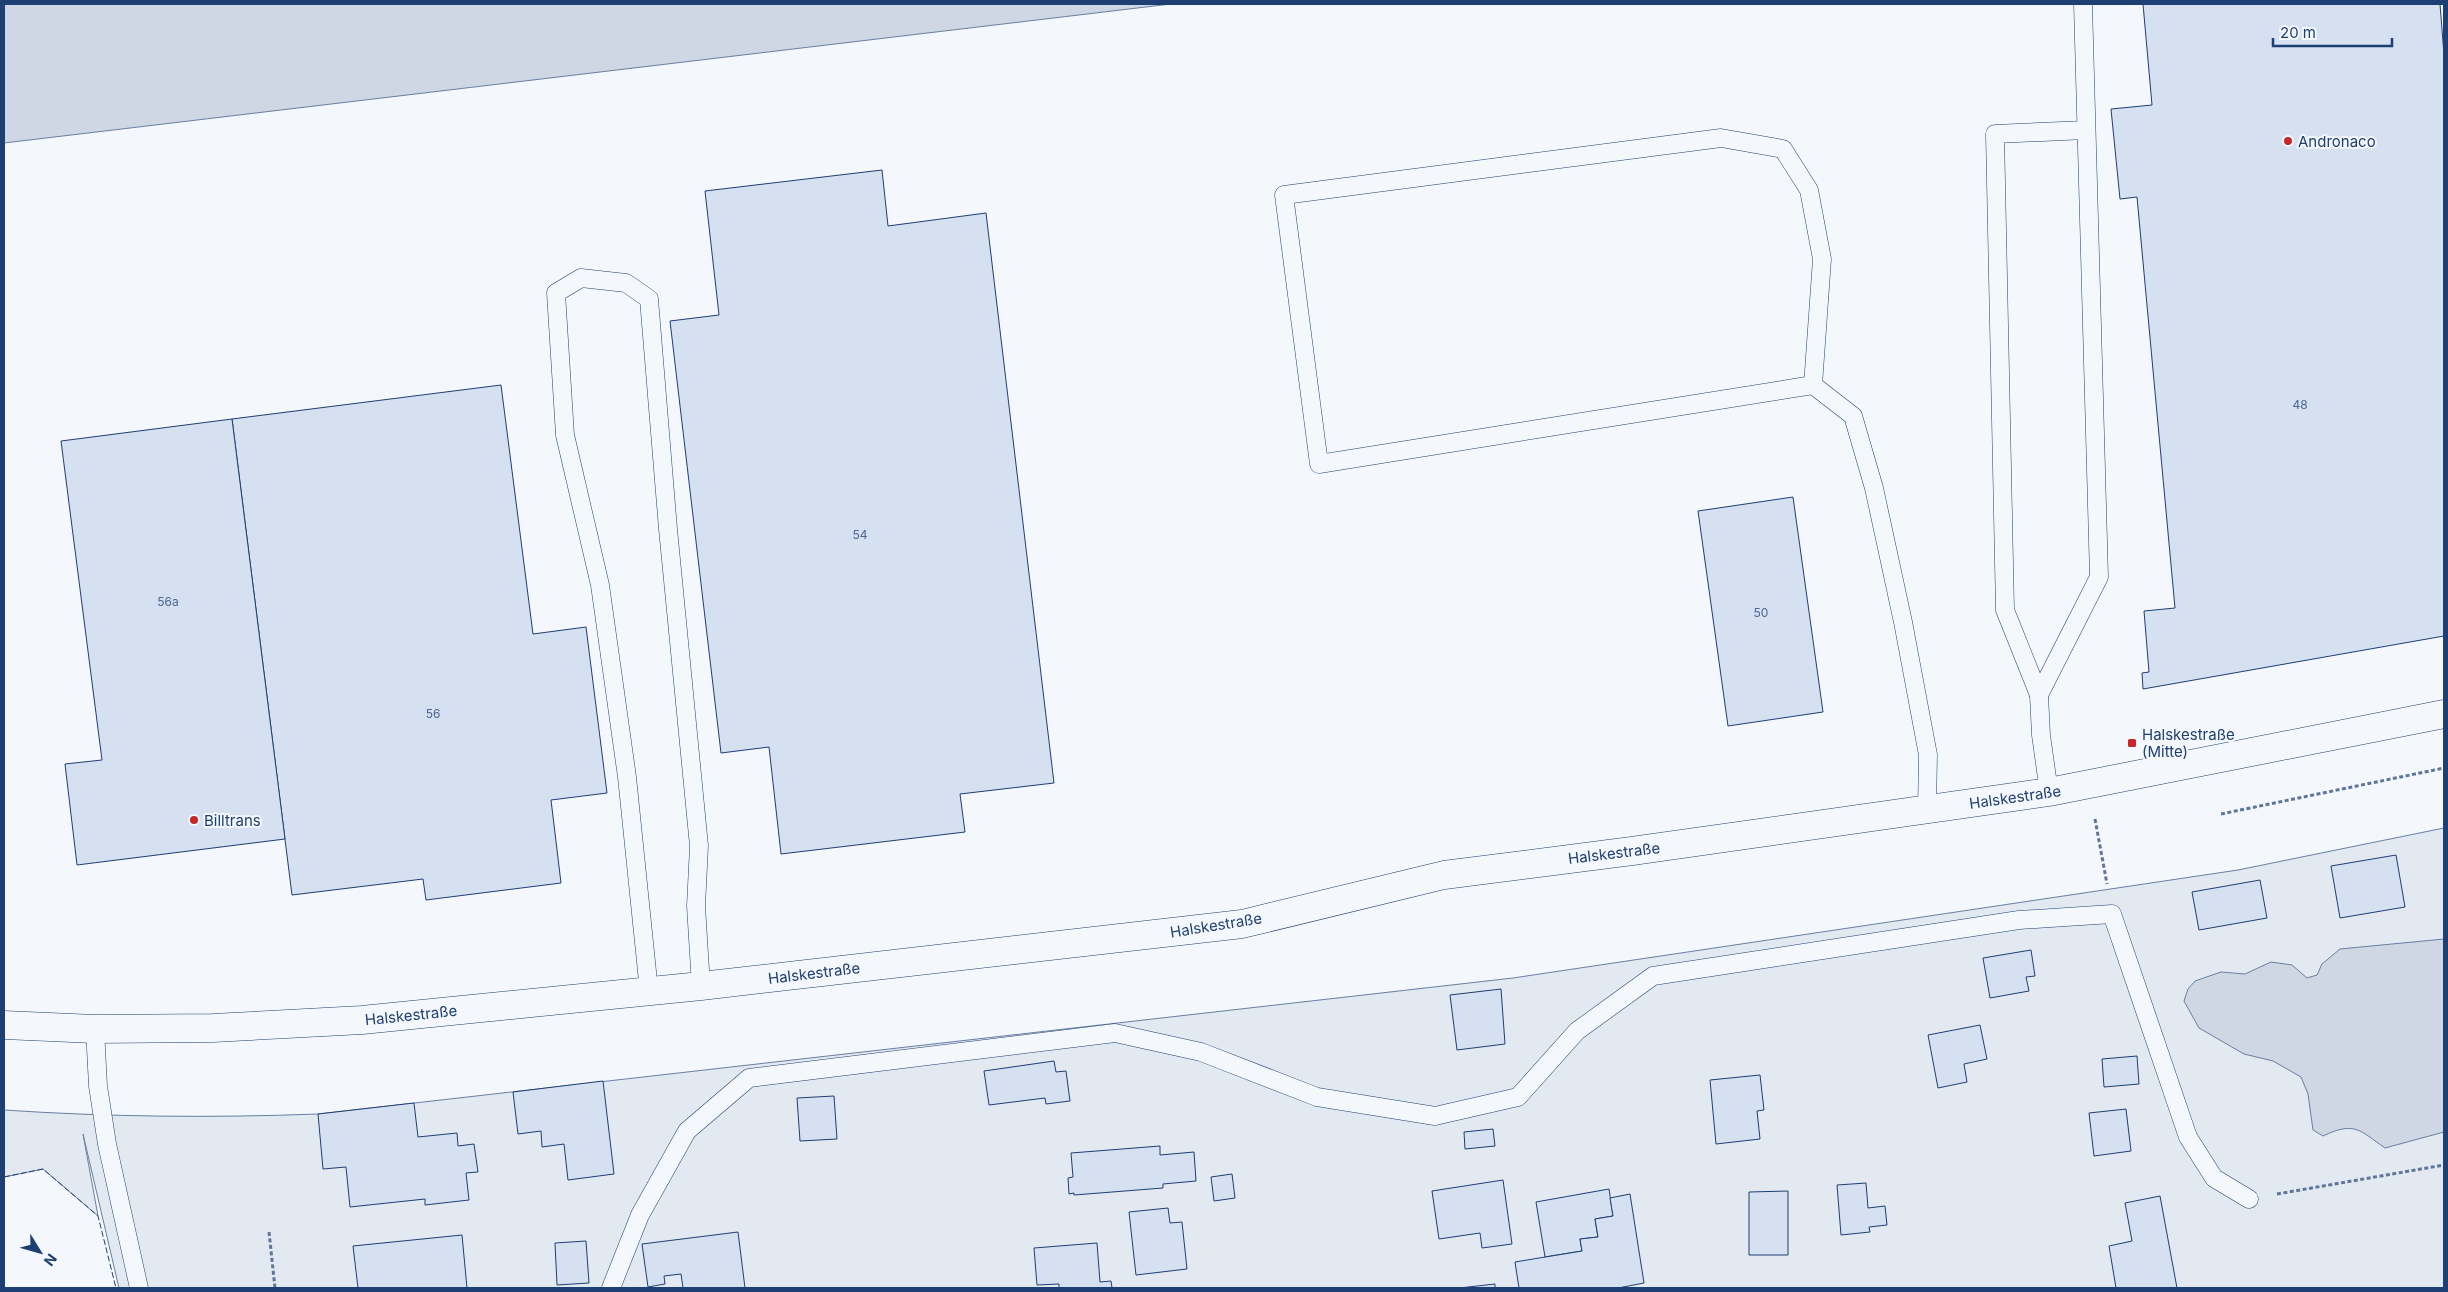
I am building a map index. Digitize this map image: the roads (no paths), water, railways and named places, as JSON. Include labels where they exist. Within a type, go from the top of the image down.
[{"type":"street","name":"Halskestraße","points":[[4,1024],[95,1029],[213,1028],[362,1020],[701,986],[1242,924],[1444,875],[1632,852],[2089,786],[2444,714]]},
{"type":"lane","points":[[2039,695],[2099,577],[2083,4]]},
{"type":"lane","points":[[2049,792],[2039,695],[2005,610],[1995,134],[2086,130]]},
{"type":"lane","points":[[1813,385],[1822,259],[1809,190],[1783,149],[1721,138],[1284,195],[1318,464],[1813,385],[1853,416],[1874,488],[1903,622],[1928,755],[1927,810]]},
{"type":"lane","points":[[649,991],[627,777],[600,585],[565,435],[556,294],[580,278],[626,283],[649,299],[668,529],[699,846],[696,906],[701,986]]},
{"type":"lane","points":[[611,1288],[640,1215],[687,1131],[749,1078],[1115,1033],[1201,1052],[1317,1097],[1435,1116],[1518,1097],[1577,1031],[1653,976],[2019,920],[2112,914],[2188,1138],[2214,1178],[2249,1199]]},
{"type":"lane","points":[[95,1029],[98,1086],[107,1144],[139,1288]]},
{"type":"place","name":"Andronaco","points":[[2288,141]]},
{"type":"place","name":"Halskestraße (Mitte)","points":[[2132,743]]},
{"type":"place","name":"Billtrans","points":[[194,820]]}]
